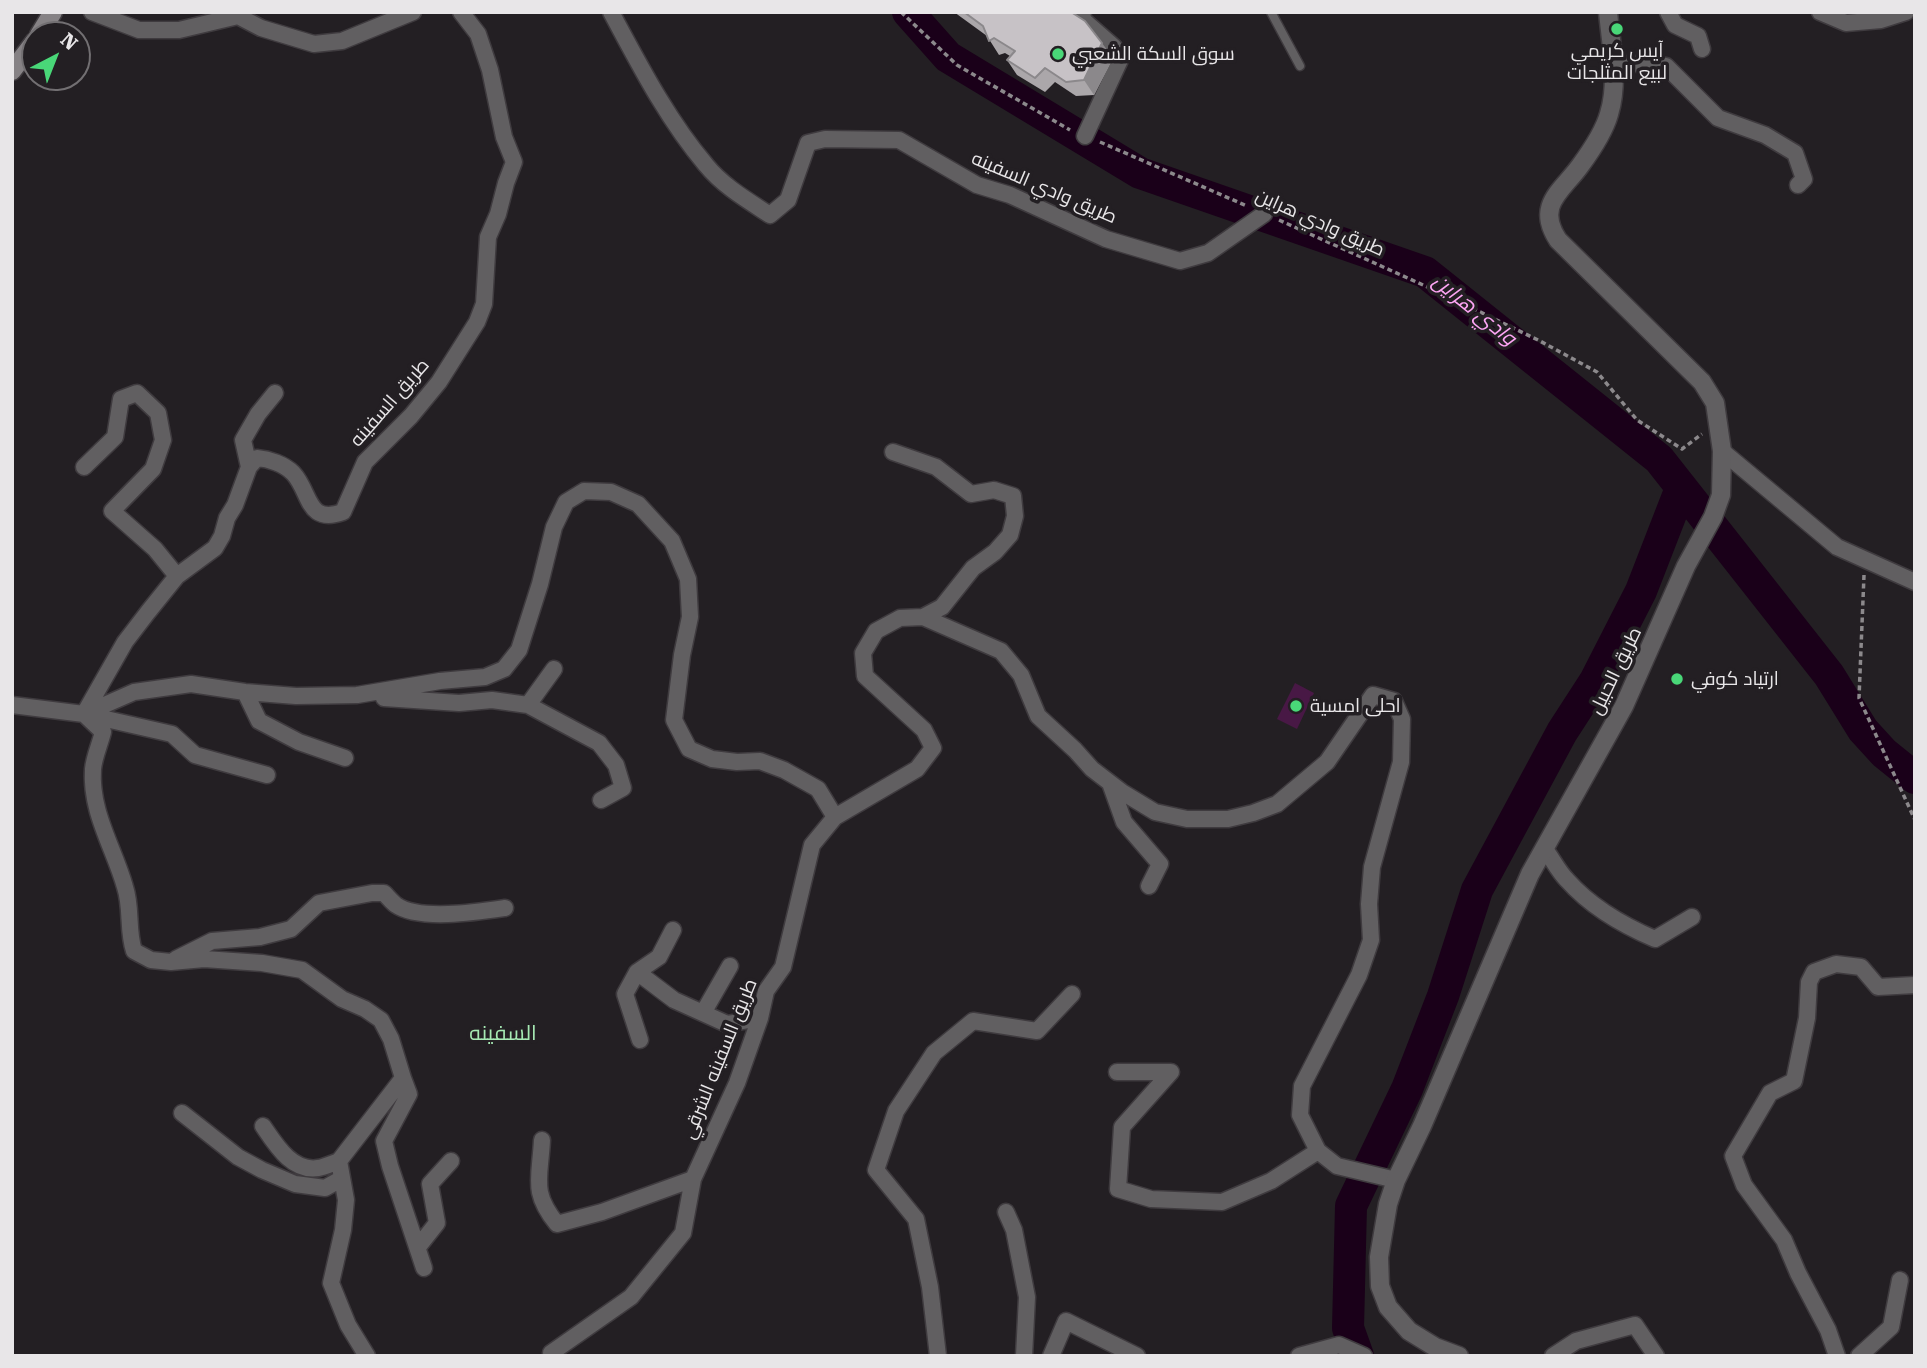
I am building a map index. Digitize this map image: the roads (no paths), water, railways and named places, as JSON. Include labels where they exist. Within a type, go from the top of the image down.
[{"type":"street","points":[[92,12],[139,30],[179,30],[238,16],[261,29],[314,44],[342,41],[413,12]]},
{"type":"street","name":"طريق السفينه","points":[[249,467],[257,458],[270,458],[292,472],[311,507],[321,514],[331,516],[342,512],[365,462],[411,416],[439,382],[477,322],[484,304],[488,237],[514,162],[504,137],[490,70],[478,34],[461,12]]},
{"type":"street","name":"طريق وادي السفينه","points":[[611,12],[662,102],[706,165],[734,191],[770,215],[788,200],[808,143],[825,139],[900,140],[977,186],[1010,195],[1106,239],[1180,261],[1208,253],[1264,214]]},
{"type":"street","points":[[1083,12],[1082,19],[1114,47],[1120,60],[1085,136]]},
{"type":"street","name":"طريق الحبيل","points":[[1459,1356],[1435,1347],[1421,1348],[1388,1307],[1380,1286],[1379,1256],[1382,1232],[1396,1180],[1422,1126],[1530,874],[1624,706],[1686,566],[1713,517],[1721,495],[1722,451],[1715,403],[1702,382],[1558,240],[1550,227],[1551,202],[1558,190],[1578,169],[1600,135],[1609,114],[1613,92],[1613,62],[1608,12]]},
{"type":"street","points":[[1668,12],[1675,25],[1698,36],[1702,49]]},
{"type":"street","points":[[1820,12],[1846,23],[1881,20],[1906,12]]},
{"type":"street","points":[[1613,62],[1667,66],[1718,118],[1765,135],[1795,153],[1804,179],[1798,185]]},
{"type":"street","points":[[84,467],[115,437],[121,399],[137,393],[159,413],[163,440],[153,469],[112,512],[155,549],[177,576]]},
{"type":"street","points":[[84,714],[125,642],[177,576],[215,548],[222,537],[227,518],[235,505],[249,467],[243,440],[258,414],[275,393]]},
{"type":"street","points":[[1722,451],[1837,547],[1915,582]]},
{"type":"street","points":[[893,452],[936,467],[971,494],[994,491],[1013,496],[1015,516],[1010,536],[995,552],[973,568],[942,607],[923,617]]},
{"type":"street","points":[[357,695],[440,681],[485,677],[504,669],[519,650],[540,584],[554,527],[566,502],[583,491],[611,492],[638,504],[672,541],[688,579],[690,617],[674,720],[689,748],[712,759],[760,761],[784,770],[818,789],[835,817]]},
{"type":"street","points":[[923,617],[1001,651],[1021,676],[1038,716],[1092,769],[1155,812],[1187,818],[1228,819],[1277,803],[1327,762],[1373,695],[1394,701],[1402,719],[1401,762],[1372,867],[1369,904],[1371,940],[1359,975],[1302,1086],[1300,1115],[1318,1151],[1337,1166],[1396,1180]]},
{"type":"street","name":"طريق السفينه الشرقي","points":[[554,1356],[551,1353],[631,1297],[683,1233],[693,1179],[726,1111],[760,1018],[766,991],[783,967],[811,845],[835,817],[916,769],[933,748],[924,730],[865,677],[863,653],[876,631],[900,618],[923,617]]},
{"type":"street","points":[[528,705],[554,669]]},
{"type":"street","points":[[84,714],[134,692],[191,684],[296,696],[357,695],[459,703],[492,700],[528,705],[598,743],[616,765],[623,788],[601,800]]},
{"type":"street","points":[[245,692],[259,721],[299,742],[345,758]]},
{"type":"street","points":[[12,705],[84,714],[172,734],[195,754],[267,775]]},
{"type":"street","points":[[84,714],[103,732],[93,768],[94,800],[111,854],[127,891],[130,940],[134,951],[151,960],[171,962],[204,959],[262,963],[302,970],[342,999],[381,1020],[391,1039],[409,1094],[384,1141],[424,1268]]},
{"type":"street","points":[[1110,783],[1124,822],[1160,864],[1149,886]]},
{"type":"street","points":[[1545,848],[1566,880],[1593,904],[1625,926],[1655,939],[1692,917]]},
{"type":"street","points":[[171,962],[212,941],[260,937],[290,929],[319,903],[372,893],[384,893],[397,906],[416,912],[461,915],[505,908]]},
{"type":"street","points":[[640,1040],[625,994],[637,972],[659,957],[673,930]]},
{"type":"street","points":[[1837,1356],[1828,1330],[1784,1240],[1744,1185],[1733,1156],[1770,1093],[1794,1081],[1807,1018],[1809,982],[1814,972],[1836,964],[1861,967],[1878,987],[1915,985]]},
{"type":"street","points":[[704,1013],[730,966]]},
{"type":"street","points":[[637,972],[674,1000],[727,1024],[760,1018]]},
{"type":"street","points":[[938,1356],[930,1287],[916,1219],[876,1170],[896,1111],[934,1053],[973,1021],[1037,1031],[1072,995]]},
{"type":"street","points":[[1117,1072],[1171,1072],[1122,1126],[1118,1189],[1152,1199],[1222,1202],[1271,1181],[1318,1151]]},
{"type":"street","points":[[263,1126],[279,1149],[297,1166],[318,1168],[339,1161],[403,1078]]},
{"type":"street","points":[[182,1113],[238,1157],[295,1184],[324,1188],[341,1179]]},
{"type":"street","points":[[542,1140],[537,1186],[544,1208],[557,1224],[602,1212],[693,1179]]},
{"type":"street","points":[[339,1161],[346,1200],[343,1230],[331,1283],[348,1325],[367,1356]]},
{"type":"street","points":[[418,1247],[437,1223],[430,1184],[451,1161]]},
{"type":"street","points":[[1006,1212],[1014,1230],[1027,1297],[1024,1356]]},
{"type":"street","points":[[1859,1356],[1891,1327],[1900,1280]]},
{"type":"street","points":[[1051,1356],[1066,1321],[1137,1356]]},
{"type":"street","points":[[1553,1356],[1576,1341],[1634,1325],[1656,1356]]},
{"type":"street","points":[[1300,1356],[1339,1345],[1363,1356]]},
{"type":"lane","points":[[1270,12],[1300,66]]},
{"type":"waterway","name":"وادي هراين","points":[[908,12],[948,57],[1140,173],[1425,272],[1659,459],[1829,675],[1863,730],[1884,753],[1915,778]]},
{"type":"waterway","points":[[1358,1356],[1348,1328],[1351,1206],[1407,1089],[1443,996],[1477,890],[1562,732],[1595,681],[1641,591],[1681,488]]},
{"type":"place","name":"آيس كريمي لبيع المثلجات","points":[[1617,29]]},
{"type":"place","name":"سوق السكة الشعبي","points":[[1058,54]]},
{"type":"place","name":"ارتياد كوفي","points":[[1677,679]]},
{"type":"place","name":"احلى امسية","points":[[1296,706]]},
{"type":"district","name":"السفينه","points":[[503,1034]]}]
